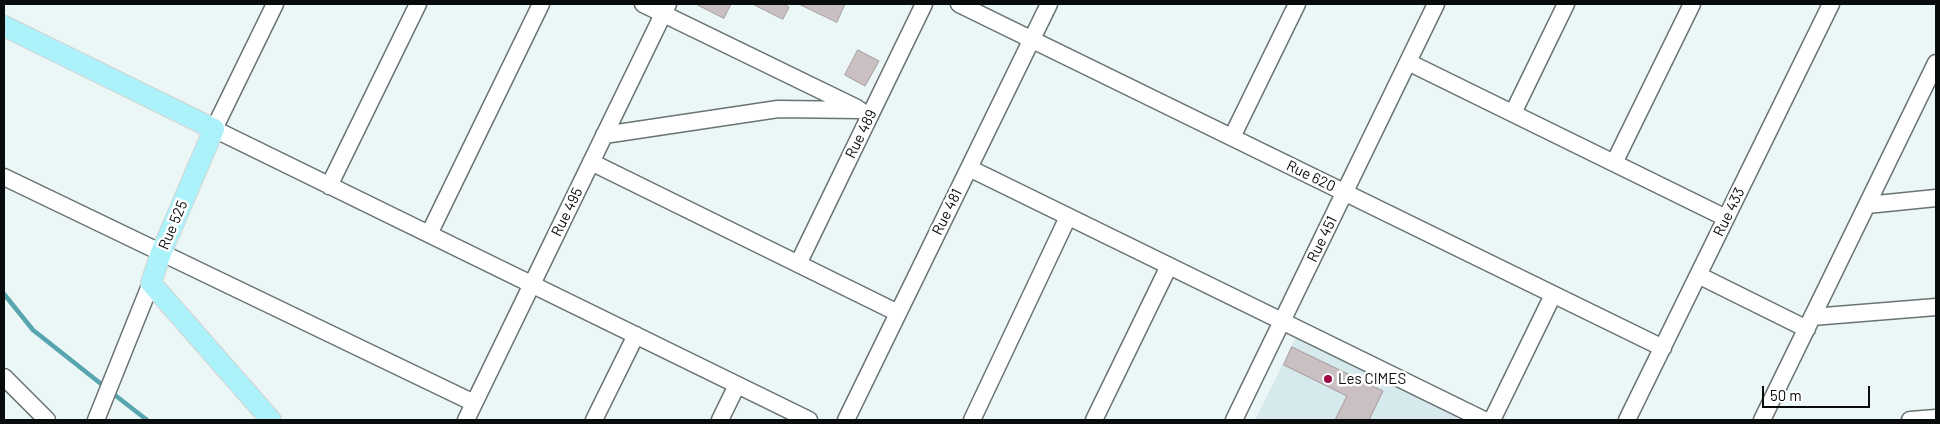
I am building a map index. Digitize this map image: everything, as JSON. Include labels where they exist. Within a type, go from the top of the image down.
[{"type":"main road","points":[[4,26],[214,129]]},
{"type":"main road","name":"Rue 525","points":[[151,283],[161,253],[214,129]]},
{"type":"main road","points":[[151,283],[271,420]]},
{"type":"street","points":[[329,186],[418,4]]},
{"type":"street","points":[[429,234],[541,4]]},
{"type":"street","points":[[643,4],[666,9],[865,112]]},
{"type":"street","name":"Rue 489","points":[[798,264],[865,112],[924,4]]},
{"type":"street","name":"Rue 620","points":[[959,4],[1662,348]]},
{"type":"street","name":"Rue 481","points":[[846,420],[1049,4]]},
{"type":"street","name":"Rue 451","points":[[1234,420],[1436,4]]},
{"type":"street","points":[[1513,113],[1566,4]]},
{"type":"street","points":[[1614,163],[1692,4]]},
{"type":"street","name":"Rue 433","points":[[1627,420],[1831,4]]},
{"type":"street","name":"Rue 525","points":[[214,129],[271,5]]},
{"type":"street","points":[[1232,137],[1292,5]]},
{"type":"street","name":"Rue 495","points":[[466,420],[666,9]]},
{"type":"street","points":[[1408,62],[1726,218]]},
{"type":"street","points":[[1762,420],[1867,205],[1932,83],[1936,64]]},
{"type":"street","points":[[604,135],[778,109],[865,112]]},
{"type":"street","points":[[214,129],[809,420]]},
{"type":"street","points":[[591,162],[898,313]]},
{"type":"street","points":[[969,168],[1484,420]]},
{"type":"street","points":[[4,177],[474,403]]},
{"type":"street","points":[[1867,205],[1936,198]]},
{"type":"street","points":[[972,420],[1068,217]]},
{"type":"street","points":[[1094,420],[1169,266]]},
{"type":"street","points":[[1698,275],[1810,323],[1936,307]]},
{"type":"street","points":[[96,420],[151,283]]},
{"type":"street","points":[[1492,420],[1553,295]]},
{"type":"street","points":[[594,420],[636,336]]},
{"type":"street","points":[[4,377],[47,420]]},
{"type":"street","points":[[720,420],[737,385]]},
{"type":"street","points":[[1910,420],[1936,418]]},
{"type":"shaded area","name":"Les CIMES","points":[[1296,337],[1465,420],[1255,420]]},
{"type":"building","points":[[696,4],[731,4],[724,18]]},
{"type":"building","points":[[753,4],[783,4],[789,7],[783,19]]},
{"type":"building","points":[[799,4],[845,4],[837,22]]},
{"type":"building","points":[[858,50],[879,61],[865,86],[845,75]]},
{"type":"building","points":[[1292,347],[1383,391],[1369,420],[1335,420],[1347,396],[1284,365]]},
{"type":"waterway","points":[[4,294],[33,330],[105,387]]},
{"type":"waterway","points":[[111,392],[147,420]]},
{"type":"place","name":"Les CIMES","points":[[1328,379]]}]
